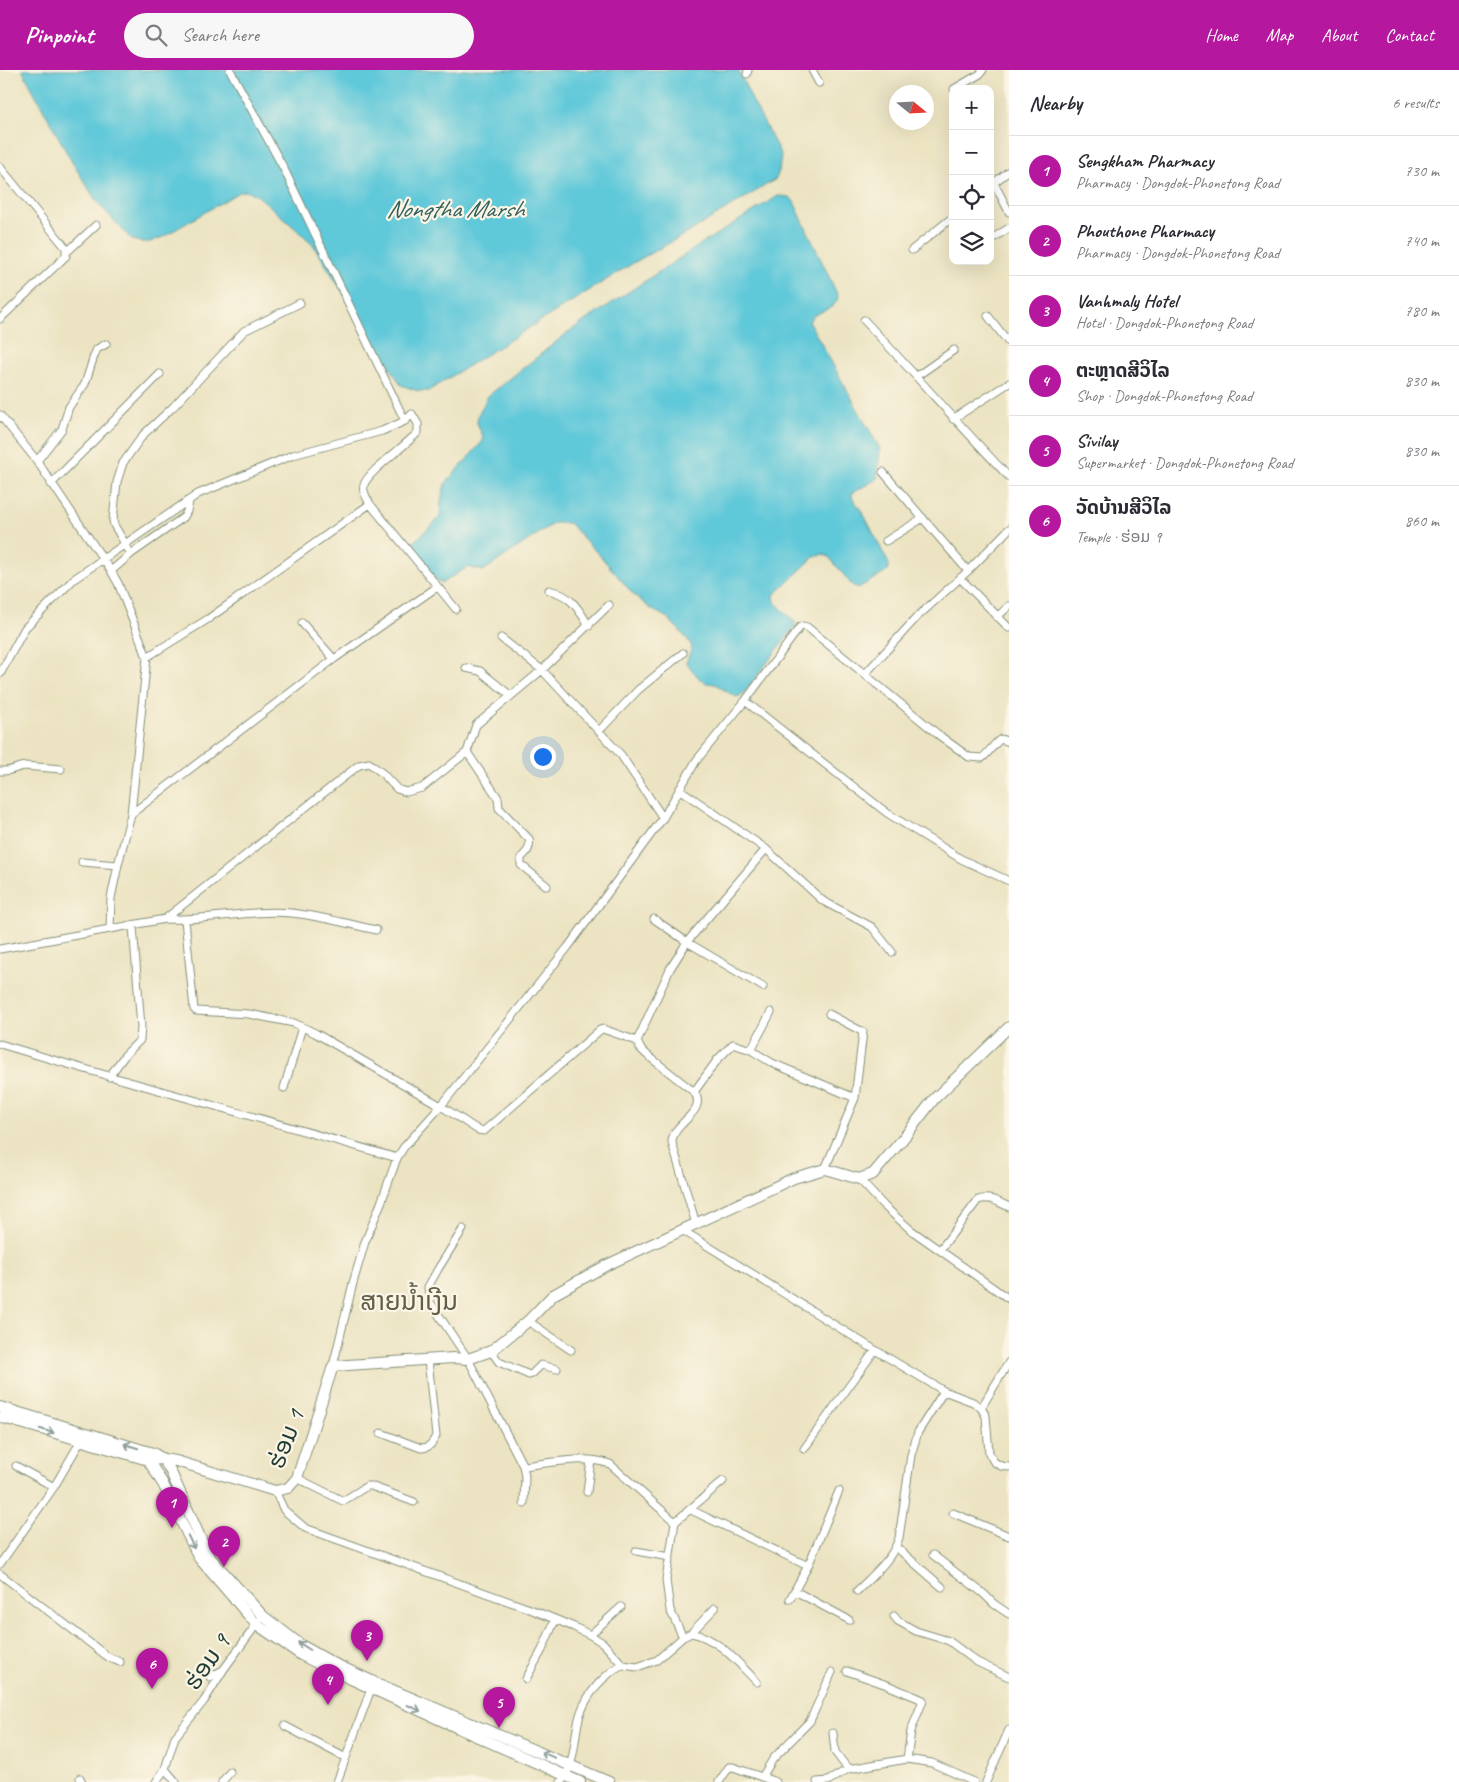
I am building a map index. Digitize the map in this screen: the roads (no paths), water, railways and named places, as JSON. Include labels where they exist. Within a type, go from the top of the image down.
[{"type":"main road","points":[[333,1366],[453,1358],[468,1359],[491,1351],[528,1321],[553,1295],[607,1265],[794,1178],[825,1170],[859,1179],[873,1174],[934,1099],[1009,1027]]},
{"type":"main road","name":"ຮ່ອມ 1","points":[[83,1437],[148,1460],[163,1459],[192,1465],[275,1491],[288,1488],[297,1478],[333,1366]]},
{"type":"main road","points":[[0,1408],[83,1437]]},
{"type":"main road","points":[[0,1417],[153,1452],[163,1459],[170,1470],[208,1555],[260,1620]]},
{"type":"main road","points":[[148,1460],[156,1472],[199,1558],[260,1620],[301,1655],[609,1782]]},
{"type":"main road","points":[[156,1472],[192,1465]]},
{"type":"main road","points":[[373,1685],[564,1779],[580,1782]]},
{"type":"street","points":[[230,70],[283,167],[405,421]]},
{"type":"street","points":[[812,70],[819,83]]},
{"type":"street","points":[[962,85],[980,74],[983,70]]},
{"type":"street","points":[[0,167],[66,248],[67,252]]},
{"type":"street","points":[[994,182],[1009,171]]},
{"type":"street","points":[[994,187],[1009,212]]},
{"type":"street","points":[[912,250],[949,219]]},
{"type":"street","points":[[0,319],[96,225]]},
{"type":"street","points":[[994,237],[1009,228]]},
{"type":"street","points":[[130,554],[113,520],[117,482],[123,463],[130,452],[143,435],[173,407],[244,331],[300,303]]},
{"type":"street","points":[[988,316],[1009,343]]},
{"type":"street","points":[[864,320],[1009,478]]},
{"type":"street","points":[[37,460],[62,430],[69,407],[85,384],[97,350],[106,344]]},
{"type":"street","points":[[917,376],[954,350]]},
{"type":"street","points":[[51,484],[160,374]]},
{"type":"street","points":[[953,419],[1009,383]]},
{"type":"street","points":[[0,674],[25,628],[74,579],[189,502],[198,494],[294,455],[382,432],[405,421],[412,414],[418,424],[418,432],[375,470],[363,487],[370,504],[456,609]]},
{"type":"street","points":[[0,415],[37,460],[51,484],[111,571],[118,583],[147,656],[131,814],[111,898],[110,928]]},
{"type":"street","points":[[883,472],[968,571]]},
{"type":"street","points":[[111,571],[130,554],[184,517],[189,502]]},
{"type":"street","points":[[147,656],[208,619],[370,504]]},
{"type":"street","points":[[886,541],[922,518]]},
{"type":"street","points":[[865,674],[917,617],[968,571],[1009,529]]},
{"type":"street","points":[[960,578],[997,618],[1009,628]]},
{"type":"street","points":[[131,814],[334,659],[437,587]]},
{"type":"street","points":[[549,590],[568,597],[574,602],[589,626]]},
{"type":"street","points":[[165,919],[359,765],[369,763],[382,772],[396,790],[406,792],[422,788],[467,752],[476,725],[542,670],[609,605]]},
{"type":"street","points":[[997,618],[1009,606]]},
{"type":"street","points":[[302,623],[334,659]]},
{"type":"street","points":[[333,1366],[365,1242],[397,1158],[404,1147],[442,1106],[568,947],[663,818],[696,761],[803,626],[969,757],[982,758],[1001,739],[1009,742]]},
{"type":"street","points":[[500,638],[542,670],[621,755],[663,818]]},
{"type":"street","points":[[599,731],[638,690],[683,653]]},
{"type":"street","points":[[466,668],[480,671],[511,696]]},
{"type":"street","points":[[745,701],[887,813],[961,860],[1009,881]]},
{"type":"street","points":[[467,752],[498,798],[499,808],[529,839],[529,850],[521,858],[521,865],[547,886]]},
{"type":"street","points":[[0,771],[10,772],[19,766],[61,769]]},
{"type":"street","points":[[679,789],[766,849],[823,901],[872,928],[892,952]]},
{"type":"street","points":[[637,1041],[670,969],[687,942],[766,849]]},
{"type":"street","points":[[82,862],[118,865]]},
{"type":"street","points":[[0,950],[165,919],[185,920],[236,914],[292,913],[376,930]]},
{"type":"street","points":[[654,919],[687,942],[763,987]]},
{"type":"street","points":[[185,920],[194,1009],[196,1011],[249,1014],[302,1026],[442,1106],[478,1130],[484,1131],[600,1030],[603,1029],[637,1041],[640,1048],[646,1054],[697,1096],[698,1104],[695,1110],[675,1131],[672,1138],[672,1144],[696,1224]]},
{"type":"street","points":[[109,1077],[140,1040],[142,1027],[132,926]]},
{"type":"street","points":[[751,1050],[771,1012]]},
{"type":"street","points":[[825,1170],[855,1098],[864,1032],[829,1014]]},
{"type":"street","points":[[284,1088],[302,1026]]},
{"type":"street","points":[[0,1044],[109,1077],[162,1090],[397,1158]]},
{"type":"street","points":[[694,1092],[718,1059],[733,1044],[751,1050],[772,1063],[855,1098]]},
{"type":"street","points":[[859,1179],[884,1206],[911,1230],[1009,1299]]},
{"type":"street","points":[[940,1250],[978,1200],[984,1198],[994,1200],[1009,1207]]},
{"type":"street","points":[[463,1229],[428,1287],[430,1302],[468,1359],[523,1466],[524,1503]]},
{"type":"street","points":[[682,1230],[944,1391],[973,1402],[986,1416],[988,1453],[994,1462],[1001,1466],[1009,1467]]},
{"type":"street","points":[[528,1321],[571,1350]]},
{"type":"street","points":[[804,1449],[875,1350]]},
{"type":"street","points":[[491,1351],[499,1362],[529,1375],[541,1365],[557,1369]]},
{"type":"street","points":[[381,1433],[421,1448],[426,1448],[432,1444],[436,1436],[428,1360]]},
{"type":"street","points":[[980,1408],[1009,1362]]},
{"type":"street","points":[[857,1591],[896,1548],[900,1538],[911,1455],[918,1432],[944,1391]]},
{"type":"street","points":[[0,1564],[54,1487],[83,1437]]},
{"type":"street","points":[[523,1466],[591,1460],[610,1464],[675,1522]]},
{"type":"street","points":[[587,1492],[591,1460]]},
{"type":"street","points":[[16,1466],[54,1487]]},
{"type":"street","points":[[297,1478],[343,1501],[367,1486],[372,1486],[414,1502]]},
{"type":"street","points":[[683,1637],[669,1605],[666,1580],[675,1522],[722,1481]]},
{"type":"street","points":[[275,1491],[284,1510],[305,1528],[555,1620],[590,1635],[610,1650],[623,1665]]},
{"type":"street","points":[[790,1599],[808,1566],[839,1491]]},
{"type":"street","points":[[691,1510],[808,1566]]},
{"type":"street","points":[[953,1513],[1009,1536]]},
{"type":"street","points":[[896,1548],[942,1587]]},
{"type":"street","points":[[636,1551],[670,1557]]},
{"type":"street","points":[[933,1555],[1009,1614]]},
{"type":"street","points":[[0,1574],[108,1657],[120,1662]]},
{"type":"street","points":[[795,1591],[849,1620]]},
{"type":"street","points":[[590,1635],[622,1607]]},
{"type":"street","points":[[564,1779],[571,1765],[580,1714],[600,1682],[617,1667],[623,1665],[637,1667],[657,1660],[683,1637],[691,1633],[715,1608]]},
{"type":"street","points":[[894,1616],[898,1621],[916,1631],[949,1641],[977,1662],[1009,1677]]},
{"type":"street","name":"ຮ່ອມ 9","points":[[156,1782],[165,1769],[175,1737],[204,1701],[260,1620]]},
{"type":"street","points":[[526,1679],[542,1650],[555,1620]]},
{"type":"street","points":[[691,1633],[708,1638],[722,1647],[757,1682]]},
{"type":"street","points":[[210,1677],[224,1670]]},
{"type":"street","points":[[847,1671],[888,1685],[923,1700],[911,1731],[907,1759]]},
{"type":"street","points":[[762,1777],[773,1759],[810,1721],[832,1672]]},
{"type":"street","points":[[337,1782],[373,1685]]},
{"type":"street","points":[[285,1726],[346,1758]]},
{"type":"street","points":[[986,1782],[1007,1742],[1009,1730]]},
{"type":"street","points":[[834,1733],[835,1752],[848,1769]]},
{"type":"street","points":[[168,1742],[170,1754]]},
{"type":"street","points":[[817,1782],[828,1781],[848,1769],[907,1759],[932,1763],[974,1782]]},
{"type":"street","points":[[719,1782],[729,1768],[776,1782]]},
{"type":"street","points":[[165,1769],[176,1782]]},
{"type":"street","points":[[222,1782],[230,1772]]},
{"type":"water","name":"Nongtha Marsh","points":[[22,70],[738,70],[781,155],[776,179],[689,232],[635,262],[428,391],[418,391],[401,385],[312,243],[257,195],[245,191],[239,192],[163,237],[150,242],[132,240],[97,202],[72,162]]},
{"type":"water","points":[[778,196],[790,197],[794,202],[838,296],[833,305],[815,315],[809,322],[880,449],[877,479],[852,493],[852,497],[864,515],[889,564],[888,571],[858,588],[852,585],[829,557],[823,554],[814,557],[774,595],[775,602],[795,622],[794,628],[742,695],[736,697],[715,684],[701,680],[686,663],[692,647],[688,640],[668,618],[651,609],[633,594],[569,523],[554,523],[483,571],[468,567],[442,583],[438,582],[410,549],[410,546],[440,517],[445,484],[483,441],[477,423],[478,415],[488,396],[571,330],[704,242]]},
{"type":"place","name":"Sengkham Pharmacy","points":[[172,1528]]},
{"type":"place","name":"Phouthone Pharmacy","points":[[224,1567]]},
{"type":"place","name":"Vanhmaly Hotel","points":[[367,1661]]},
{"type":"place","name":"ວັດບ້ານສີວິໄລ","points":[[152,1689]]},
{"type":"place","name":"ຕະຫຼາດສີວິໄລ","points":[[328,1705]]},
{"type":"place","name":"Sivilay","points":[[499,1728]]},
{"type":"district","name":"ສາຍນ້ຳເງີນ","points":[[409,1301]]}]
